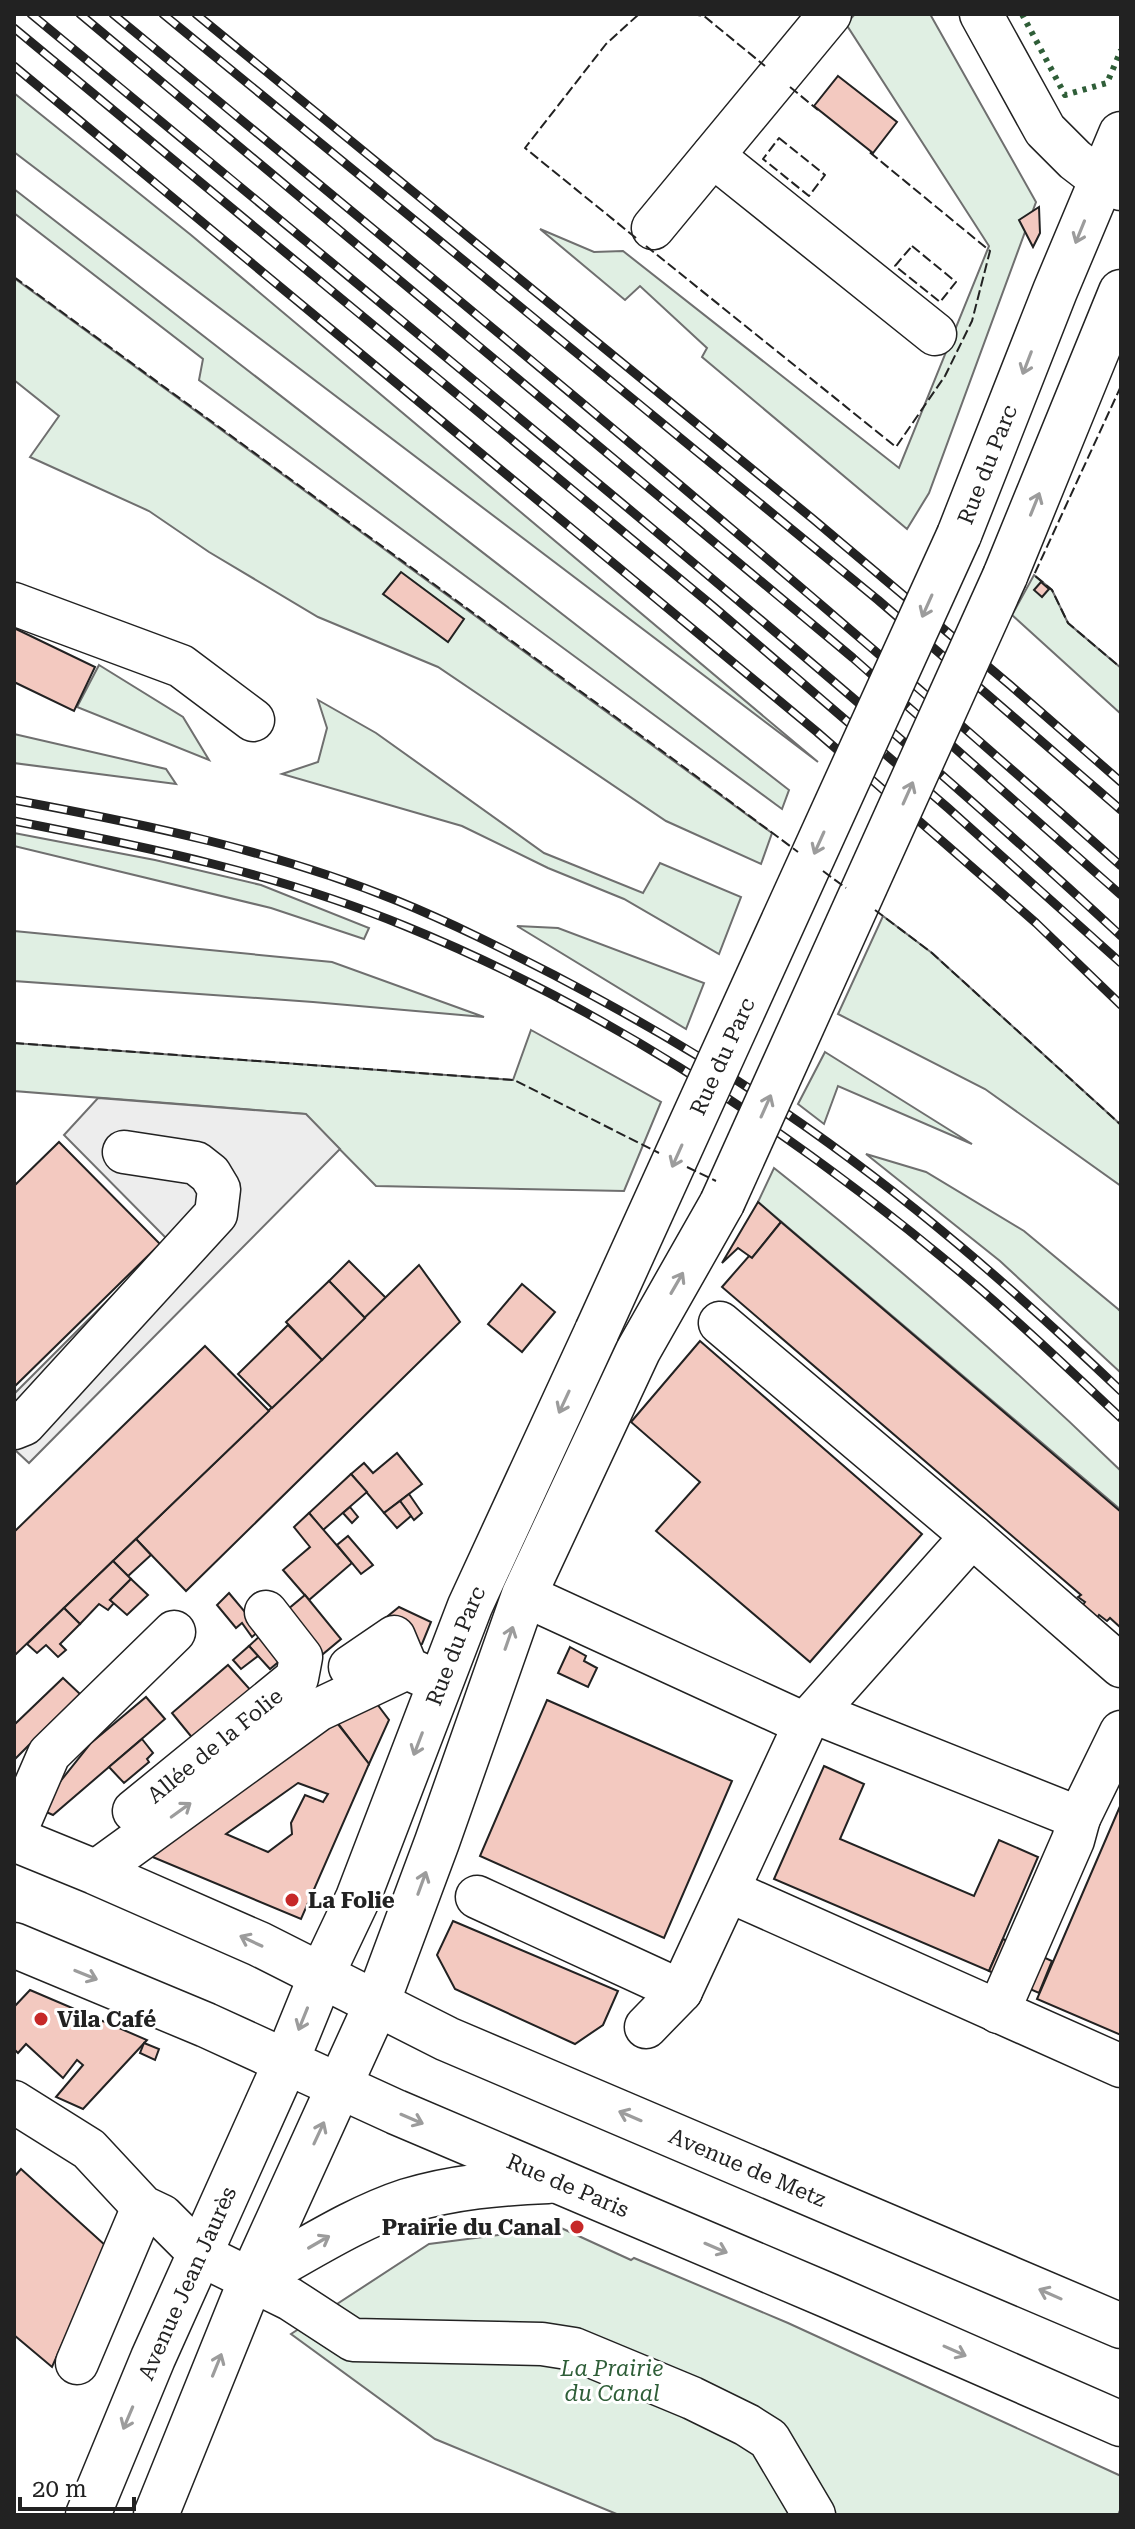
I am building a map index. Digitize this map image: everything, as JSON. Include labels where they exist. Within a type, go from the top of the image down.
[{"type":"main road","name":"Rue du Parc","points":[[286,2062],[321,1976],[358,1898],[424,1676],[470,1606],[959,535],[1055,291],[1111,184],[1121,134]]},
{"type":"main road","name":"Rue du Parc","points":[[340,2087],[377,2003],[524,1595],[638,1351],[729,1189],[1005,576],[1117,302]]},
{"type":"main road","points":[[14,1837],[259,1944],[377,2003]]},
{"type":"main road","name":"Rue de Paris","points":[[14,1945],[206,2025],[340,2087],[1121,2424]]},
{"type":"main road","name":"Avenue de Metz","points":[[377,2003],[447,2039],[1121,2326]]},
{"type":"main road","name":"Avenue Jean Jaurès","points":[[89,2511],[153,2358],[286,2062]]},
{"type":"main road","points":[[159,2514],[251,2280],[340,2087]]},
{"type":"main road","points":[[251,2280],[333,2235],[407,2201],[474,2186],[557,2181]]},
{"type":"street","points":[[653,228],[830,14]]},
{"type":"street","points":[[981,14],[1045,130],[1075,160],[1111,184]]},
{"type":"street","points":[[713,156],[935,334]]},
{"type":"street","points":[[14,604],[181,666],[253,720]]},
{"type":"street","points":[[14,1428],[24,1424],[216,1214],[219,1189],[210,1174],[196,1163],[124,1152]]},
{"type":"street","points":[[720,1323],[1121,1666]]},
{"type":"street","points":[[646,2027],[681,1991],[810,1718],[972,1536]]},
{"type":"street","points":[[524,1595],[810,1718],[1079,1818]]},
{"type":"street","name":"Allée de la Folie","points":[[83,1867],[297,1678],[301,1657],[266,1612]]},
{"type":"street","points":[[14,1837],[49,1754],[174,1632]]},
{"type":"street","points":[[83,1867],[318,1710],[424,1676],[394,1637],[350,1667]]},
{"type":"street","points":[[998,2012],[1073,1840],[1079,1818],[1121,1732]]},
{"type":"street","points":[[729,1891],[1121,2066]]},
{"type":"street","points":[[477,1897],[681,1991]]},
{"type":"street","points":[[14,2102],[89,2149],[143,2207],[162,2216],[201,2255],[290,2299],[353,2340],[542,2344],[574,2349],[692,2398],[769,2439],[814,2515]]},
{"type":"street","points":[[77,2363],[143,2207]]},
{"type":"green space","points":[[855,14],[930,14],[1036,202],[929,493],[907,529],[702,357],[707,348],[640,286],[625,300],[540,229],[594,252],[623,251],[899,468],[989,246],[846,24]]},
{"type":"green space","points":[[14,93],[191,235],[818,762],[14,152]]},
{"type":"green space","points":[[14,189],[789,790],[782,809],[199,380],[203,359],[14,213]]},
{"type":"green space","points":[[14,278],[772,833],[761,864],[666,821],[438,667],[318,617],[209,552],[149,511],[30,457],[59,416],[14,380]]},
{"type":"green space","points":[[1034,575],[1052,590],[1068,623],[1121,668],[1121,714],[1012,615]]},
{"type":"green space","points":[[99,665],[183,717],[209,760],[77,707]]},
{"type":"green space","points":[[318,700],[376,733],[544,853],[643,893],[660,863],[741,897],[719,954],[624,899],[548,868],[462,826],[282,774],[318,762],[327,728]]},
{"type":"green space","points":[[14,734],[166,769],[176,784],[14,763]]},
{"type":"green space","points":[[14,833],[155,860],[261,885],[369,928],[364,939],[271,908],[14,846]]},
{"type":"green space","points":[[883,916],[932,953],[1121,1125],[1121,1186],[985,1089],[838,1014]]},
{"type":"green space","points":[[517,926],[558,928],[704,983],[686,1029]]},
{"type":"green space","points":[[14,931],[332,962],[484,1017],[14,981]]},
{"type":"green space","points":[[531,1030],[661,1102],[624,1191],[376,1186],[305,1114],[14,1091],[14,1043],[513,1080]]},
{"type":"green space","points":[[825,1052],[972,1144],[838,1086],[824,1124],[798,1104]]},
{"type":"green space","points":[[866,1154],[926,1172],[1024,1231],[1118,1309],[1121,1312],[1121,1373],[1000,1261]]},
{"type":"green space","points":[[774,1168],[951,1315],[1121,1471],[1121,1510],[758,1202]]},
{"type":"green space","name":"La Prairie du Canal","points":[[559,2227],[631,2260],[634,2258],[788,2323],[1121,2476],[1121,2508],[1118,2515],[619,2515],[435,2439],[291,2334],[429,2244]]},
{"type":"shaded area","points":[[98,1098],[306,1114],[340,1149],[29,1463],[14,1449],[14,1394],[168,1240],[64,1135]]},
{"type":"building","points":[[838,76],[897,122],[873,153],[814,106]]},
{"type":"building","points":[[1039,207],[1040,233],[1033,247],[1019,220]]},
{"type":"building","points":[[401,572],[464,619],[448,642],[383,594]]},
{"type":"building","points":[[1041,582],[1049,589],[1042,597],[1034,590]]},
{"type":"building","points":[[14,628],[95,667],[74,711],[14,682]]},
{"type":"building","points":[[59,1142],[160,1244],[14,1387],[14,1186]]},
{"type":"building","points":[[758,1202],[781,1222],[752,1258],[738,1248],[722,1263]]},
{"type":"building","points":[[781,1222],[1121,1512],[1121,1628],[1110,1618],[1107,1621],[1099,1615],[1097,1618],[1082,1606],[1085,1602],[1078,1597],[1081,1595],[722,1287],[749,1256],[752,1258]]},
{"type":"building","points":[[349,1261],[386,1298],[365,1318],[329,1281]]},
{"type":"building","points":[[419,1265],[460,1322],[186,1591],[136,1539]]},
{"type":"building","points":[[329,1281],[365,1318],[322,1360],[286,1322]]},
{"type":"building","points":[[522,1284],[555,1312],[522,1352],[488,1324]]},
{"type":"building","points":[[288,1325],[322,1360],[272,1408],[238,1374]]},
{"type":"building","points":[[700,1341],[922,1534],[810,1662],[656,1531],[700,1482],[631,1422]]},
{"type":"building","points":[[205,1346],[269,1411],[14,1656],[14,1532]]},
{"type":"building","points":[[397,1453],[422,1484],[384,1513],[351,1474],[364,1463],[373,1473]]},
{"type":"building","points":[[351,1474],[367,1492],[323,1530],[309,1513]]},
{"type":"building","points":[[409,1494],[422,1513],[414,1520],[400,1501]]},
{"type":"building","points":[[400,1501],[411,1516],[397,1528],[384,1513]]},
{"type":"building","points":[[350,1507],[358,1517],[352,1523],[343,1513]]},
{"type":"building","points":[[309,1513],[352,1563],[309,1600],[283,1570],[310,1547],[294,1527]]},
{"type":"building","points":[[348,1536],[373,1565],[361,1574],[337,1545]]},
{"type":"building","points":[[136,1539],[151,1555],[128,1576],[113,1561]]},
{"type":"building","points":[[113,1561],[131,1579],[110,1600],[114,1603],[108,1610],[99,1604],[80,1624],[64,1608]]},
{"type":"building","points":[[131,1579],[148,1595],[127,1615],[110,1600]]},
{"type":"building","points":[[229,1593],[260,1630],[252,1637],[242,1623],[236,1628],[217,1605]]},
{"type":"building","points":[[305,1595],[341,1639],[317,1659],[281,1615]]},
{"type":"building","points":[[399,1607],[431,1622],[422,1644],[347,1684],[335,1659]]},
{"type":"building","points":[[64,1608],[80,1624],[60,1644],[66,1650],[58,1657],[46,1645],[37,1653],[27,1644]]},
{"type":"building","points":[[263,1633],[282,1659],[270,1669],[249,1646]]},
{"type":"building","points":[[249,1646],[258,1656],[241,1669],[233,1660]]},
{"type":"building","points":[[570,1647],[586,1656],[584,1661],[597,1668],[588,1687],[558,1673]]},
{"type":"building","points":[[228,1665],[262,1703],[203,1751],[172,1713]]},
{"type":"building","points":[[63,1678],[80,1694],[14,1760],[14,1725]]},
{"type":"building","points":[[146,1697],[165,1719],[53,1815],[35,1807],[55,1788],[91,1743]]},
{"type":"building","points":[[374,1700],[389,1720],[369,1764],[334,1718]]},
{"type":"building","points":[[547,1700],[732,1781],[664,1938],[480,1856]]},
{"type":"building","points":[[333,1718],[369,1764],[301,1919],[143,1853]],"holes":[[[298,1783],[328,1794],[323,1802],[305,1795],[291,1823],[292,1834],[268,1852],[226,1834]]]},
{"type":"building","points":[[142,1739],[153,1753],[147,1759],[149,1762],[124,1783],[109,1767]]},
{"type":"building","points":[[824,1766],[864,1784],[840,1839],[974,1896],[999,1840],[1038,1857],[989,1971],[774,1879]]},
{"type":"building","points":[[1121,1804],[1121,2035],[1037,1999]]},
{"type":"building","points":[[453,1921],[618,1991],[603,2025],[575,2044],[455,1989],[437,1955]]},
{"type":"building","points":[[1003,1939],[1052,1961],[1039,1993],[989,1971]]},
{"type":"building","points":[[30,1990],[147,2040],[83,2109],[56,2097],[83,2065],[77,2060],[63,2078],[26,2044],[18,2053],[14,2049],[14,2007]]},
{"type":"building","points":[[144,2043],[159,2049],[155,2060],[140,2053]]},
{"type":"building","points":[[21,2169],[106,2246],[52,2367],[14,2335],[14,2177]]},
{"type":"railway","points":[[31,14],[745,606],[935,769],[1121,936]]},
{"type":"railway","points":[[80,14],[853,658],[1121,895]]},
{"type":"railway","points":[[113,14],[747,542],[1121,866]]},
{"type":"railway","points":[[163,14],[878,600],[1121,810]]},
{"type":"railway","points":[[196,14],[813,519],[1121,782]]},
{"type":"railway","points":[[14,28],[714,607],[948,808],[1121,963]]},
{"type":"railway","points":[[14,66],[817,732],[1036,923],[1121,1005]]},
{"type":"railway","points":[[14,800],[209,841],[352,883],[438,918],[584,991],[701,1058],[831,1144],[959,1245],[1121,1391]]},
{"type":"railway","points":[[14,821],[163,852],[309,891],[405,926],[559,998],[706,1084],[846,1182],[979,1288],[1121,1418]]},
{"type":"hedge","points":[[1022,14],[1065,95],[1107,83],[1121,50]]},
{"type":"fence","points":[[636,238],[525,148],[606,44],[639,14]]},
{"type":"fence","points":[[691,14],[704,16],[765,66]]},
{"type":"fence","points":[[790,87],[818,110]]},
{"type":"fence","points":[[779,138],[825,175],[809,196],[763,159],[779,138]]},
{"type":"fence","points":[[646,246],[896,447],[945,376],[972,321],[990,251],[867,150]]},
{"type":"fence","points":[[912,246],[956,282],[940,302],[895,266],[912,246]]},
{"type":"fence","points":[[14,277],[798,852]]},
{"type":"fence","points":[[1121,386],[1034,575],[1052,590],[1068,623],[1121,668]]},
{"type":"fence","points":[[823,871],[846,888]]},
{"type":"fence","points":[[875,910],[932,953],[1121,1125]]},
{"type":"fence","points":[[14,1043],[514,1080],[659,1153]]},
{"type":"fence","points":[[687,1167],[716,1181]]},
{"type":"place","name":"La Folie","points":[[292,1900]]},
{"type":"place","name":"Vila Café","points":[[41,2019]]},
{"type":"place","name":"Prairie du Canal","points":[[577,2227]]}]
